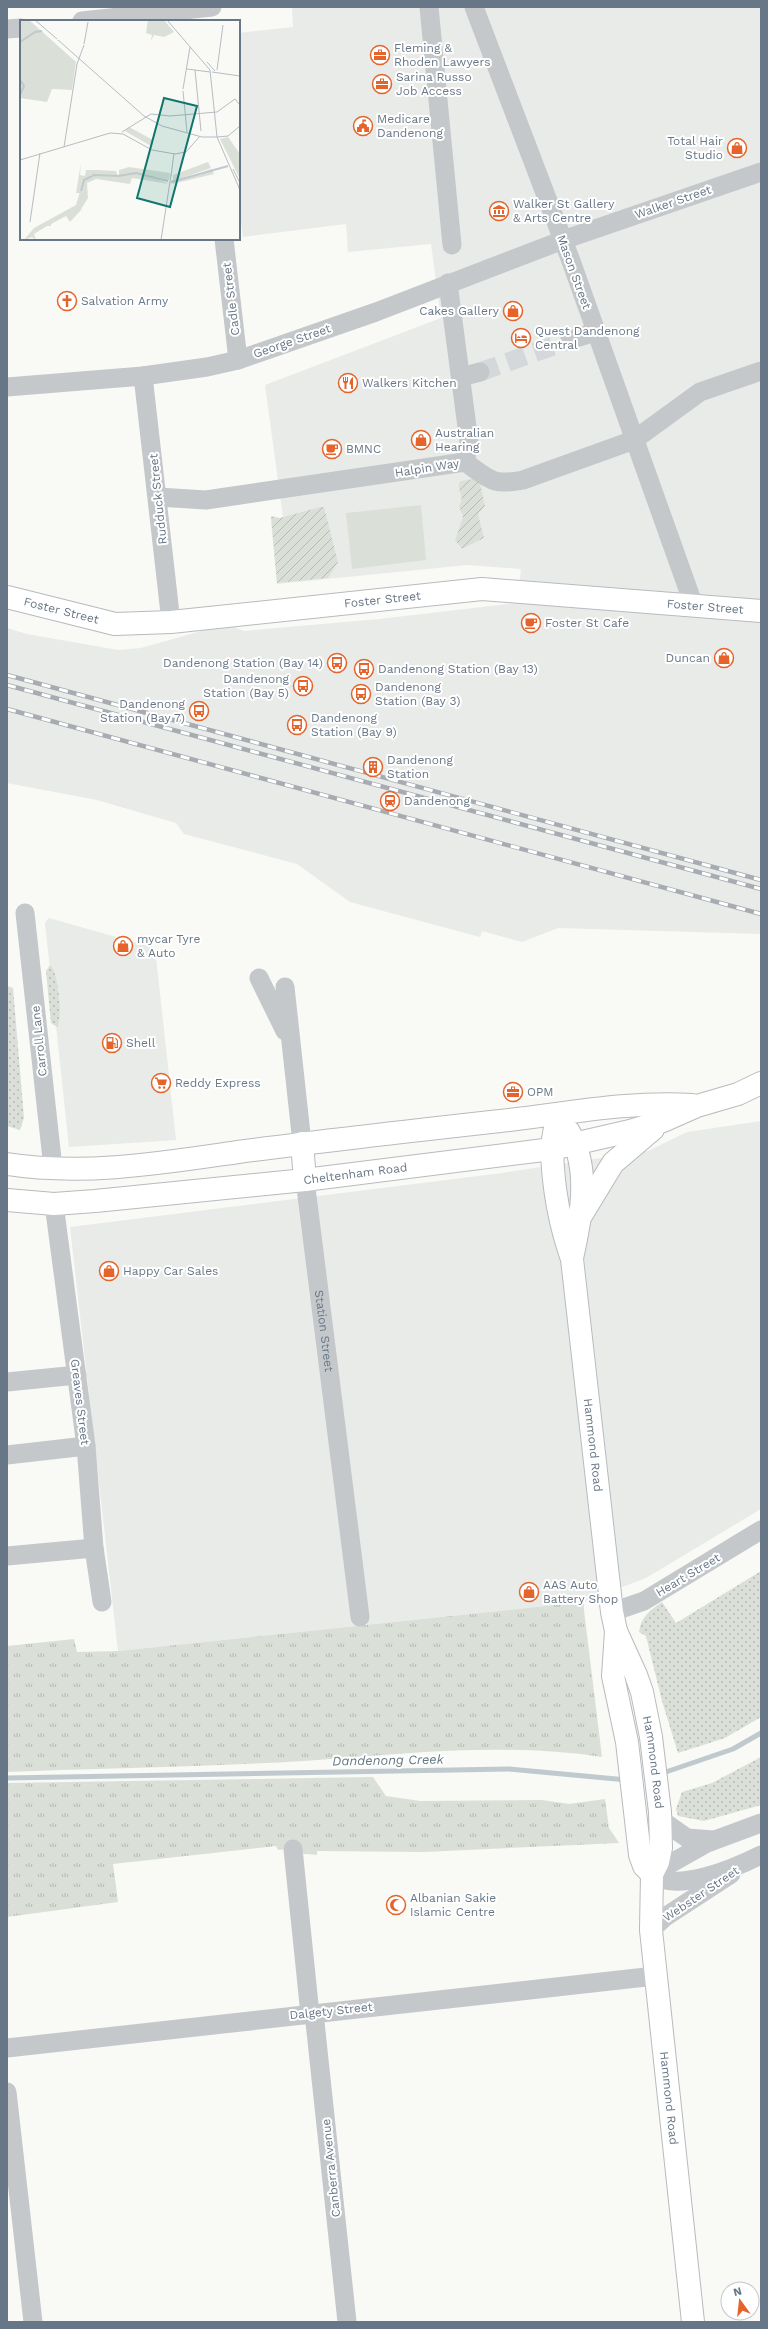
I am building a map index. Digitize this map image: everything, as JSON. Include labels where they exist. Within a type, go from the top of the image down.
[{"type":"main road","name":"Foster Street","points":[[7,597],[115,624],[172,622],[482,589],[761,610]]},
{"type":"main road","name":"Cheltenham Road","points":[[7,1200],[54,1204],[305,1180],[552,1149],[663,1121],[697,1106],[738,1094],[761,1083]]},
{"type":"main road","name":"Cheltenham Road","points":[[7,1164],[53,1168],[134,1166],[302,1143],[558,1114],[649,1105],[697,1106]]},
{"type":"main road","points":[[558,1114],[576,1144]]},
{"type":"main road","name":"Hammond Road","points":[[558,1114],[552,1149],[560,1217],[572,1259],[614,1622],[613,1676],[627,1742],[636,1809],[640,1855],[644,1866],[652,1874]]},
{"type":"main road","points":[[580,1217],[613,1162],[663,1121]]},
{"type":"main road","name":"Station Street","points":[[302,1143],[305,1180]]},
{"type":"main road","name":"Hammond Road","points":[[572,1259],[580,1217],[581,1178],[576,1144]]},
{"type":"main road","points":[[53,1168],[54,1204]]},
{"type":"main road","name":"Hammond Road","points":[[614,1622],[636,1675],[645,1705],[651,1737],[660,1816],[661,1851],[652,1874],[651,1930],[693,2322]]},
{"type":"street","points":[[429,7],[452,245]]},
{"type":"street","name":"Mason Street","points":[[474,7],[563,240],[694,606]]},
{"type":"street","points":[[96,20],[204,12]]},
{"type":"street","points":[[7,29],[20,28]]},
{"type":"street","name":"Walker Street","points":[[563,240],[761,172]]},
{"type":"street","name":"Cadle Street","points":[[224,240],[238,360]]},
{"type":"street","name":"George Street","points":[[7,387],[143,376],[207,367],[238,360],[368,314],[563,240]]},
{"type":"street","points":[[448,283],[462,377],[467,455]]},
{"type":"street","points":[[570,340],[595,332]]},
{"type":"street","name":"Halpin Way","points":[[158,497],[206,500],[467,455],[493,482],[509,483],[634,440],[700,392],[761,371]]},
{"type":"street","points":[[462,377],[480,372]]},
{"type":"street","name":"Rudduck Street","points":[[143,376],[172,622]]},
{"type":"street","name":"Carroll Lane","points":[[25,913],[53,1168]]},
{"type":"street","name":"Station Street","points":[[259,978],[291,1043]]},
{"type":"street","name":"Station Street","points":[[285,987],[302,1143]]},
{"type":"street","name":"Station Street","points":[[305,1180],[360,1617]]},
{"type":"street","name":"Greaves Street","points":[[54,1204],[86,1446],[94,1548],[102,1602]]},
{"type":"street","points":[[7,1382],[76,1375]]},
{"type":"street","points":[[7,1455],[86,1446]]},
{"type":"street","name":"Heart Street","points":[[614,1622],[761,1530]]},
{"type":"street","points":[[7,1556],[94,1548]]},
{"type":"street","points":[[660,1816],[687,1838],[713,1840]]},
{"type":"street","points":[[652,1874],[713,1840],[761,1823]]},
{"type":"street","name":"Canberra Avenue","points":[[293,1849],[347,2322]]},
{"type":"street","name":"Webster Street","points":[[652,1874],[664,1880],[700,1878],[757,1857]]},
{"type":"street","name":"Webster Street","points":[[651,1930],[665,1917],[757,1857]]},
{"type":"street","name":"Dalgety Street","points":[[7,2048],[655,1976]]},
{"type":"street","points":[[7,2092],[33,2322]]},
{"type":"shaded area","points":[[292,7],[761,7],[761,934],[558,928],[522,942],[482,931],[480,937],[350,902],[297,864],[184,834],[176,823],[97,800],[7,783],[7,628],[27,634],[118,650],[141,648],[205,630],[231,626],[244,631],[379,619],[517,603],[521,569],[467,565],[277,584],[271,522],[283,517],[265,385],[441,318],[431,244],[348,252],[346,224],[243,237],[240,214],[240,33],[293,27]]},
{"type":"shaded area","name":"Shell","points":[[49,918],[155,948],[176,1140],[69,1147],[45,923]]},
{"type":"shaded area","points":[[761,1121],[761,1509],[646,1578],[583,1602],[118,1651],[70,1227],[502,1173],[648,1151],[687,1132]]},
{"type":"green space","points":[[473,479],[480,483],[485,506],[478,514],[484,538],[462,549],[455,540],[463,517],[459,506],[461,503],[461,498],[459,483],[461,481]]},
{"type":"green space","points":[[421,505],[426,560],[352,569],[346,513]]},
{"type":"green space","points":[[324,507],[338,562],[328,578],[277,583],[271,516],[280,518]]},
{"type":"green space","points":[[50,965],[53,969],[59,995],[60,1015],[57,1027],[51,1023],[46,971]]},
{"type":"green space","points":[[7,986],[13,988],[24,1118],[20,1130],[7,1126]]},
{"type":"green space","points":[[761,1571],[761,1717],[725,1738],[678,1753],[662,1701],[646,1636],[639,1632],[642,1622],[650,1611],[662,1602],[676,1623]]},
{"type":"green space","points":[[583,1602],[602,1757],[528,1750],[490,1750],[415,1753],[266,1763],[7,1772],[7,1646],[74,1639],[77,1652],[118,1651]]},
{"type":"green space","points":[[761,1757],[761,1805],[704,1821],[678,1816],[676,1809],[682,1792],[712,1783]]},
{"type":"green space","points":[[373,1777],[386,1796],[420,1801],[542,1800],[569,1804],[605,1799],[609,1828],[619,1843],[424,1852],[317,1851],[317,1855],[298,1853],[297,1848],[278,1850],[276,1846],[113,1864],[118,1902],[7,1917],[7,1783]]},
{"type":"waterway","name":"Dandenong Creek","points":[[660,1774],[733,1749],[761,1733]]},
{"type":"waterway","name":"Dandenong Creek","points":[[7,1778],[509,1769],[627,1780]]},
{"type":"tunnel","points":[[480,372],[570,340]]},
{"type":"railway","points":[[7,675],[761,880]]},
{"type":"railway","points":[[7,685],[761,889]]},
{"type":"railway","points":[[7,709],[761,914]]},
{"type":"place","name":"Fleming & Rhoden Lawyers","points":[[380,55]]},
{"type":"place","name":"Sarina Russo Job Access","points":[[382,84]]},
{"type":"place","name":"Medicare Dandenong","points":[[363,126]]},
{"type":"place","name":"Total Hair Studio","points":[[737,148]]},
{"type":"place","name":"Walker St Gallery & Arts Centre","points":[[499,211]]},
{"type":"place","name":"Salvation Army","points":[[67,301]]},
{"type":"place","name":"Cakes Gallery","points":[[513,311]]},
{"type":"place","name":"Quest Dandenong Central","points":[[521,338]]},
{"type":"place","name":"Walkers Kitchen","points":[[348,383]]},
{"type":"place","name":"Australian Hearing","points":[[421,440]]},
{"type":"place","name":"BMNC","points":[[332,449]]},
{"type":"place","name":"Foster St Cafe","points":[[531,623]]},
{"type":"place","name":"Duncan","points":[[724,658]]},
{"type":"place","name":"Dandenong Station (Bay 14)","points":[[337,663]]},
{"type":"place","name":"Dandenong Station (Bay 13)","points":[[364,669]]},
{"type":"place","name":"Dandenong Station (Bay 5)","points":[[303,686]]},
{"type":"place","name":"Dandenong Station (Bay 3)","points":[[361,694]]},
{"type":"place","name":"Dandenong Station (Bay 7)","points":[[199,711]]},
{"type":"place","name":"Dandenong Station (Bay 9)","points":[[297,725]]},
{"type":"place","name":"Dandenong Station","points":[[373,767]]},
{"type":"place","name":"Dandenong","points":[[390,801]]},
{"type":"place","name":"mycar Tyre & Auto","points":[[123,946]]},
{"type":"place","name":"Shell","points":[[112,1043]]},
{"type":"place","name":"Reddy Express","points":[[161,1083]]},
{"type":"place","name":"OPM","points":[[513,1092]]},
{"type":"place","name":"Happy Car Sales","points":[[109,1271]]},
{"type":"place","name":"AAS Auto Battery Shop","points":[[529,1592]]},
{"type":"place","name":"Albanian Sakie Islamic Centre","points":[[396,1905]]}]
